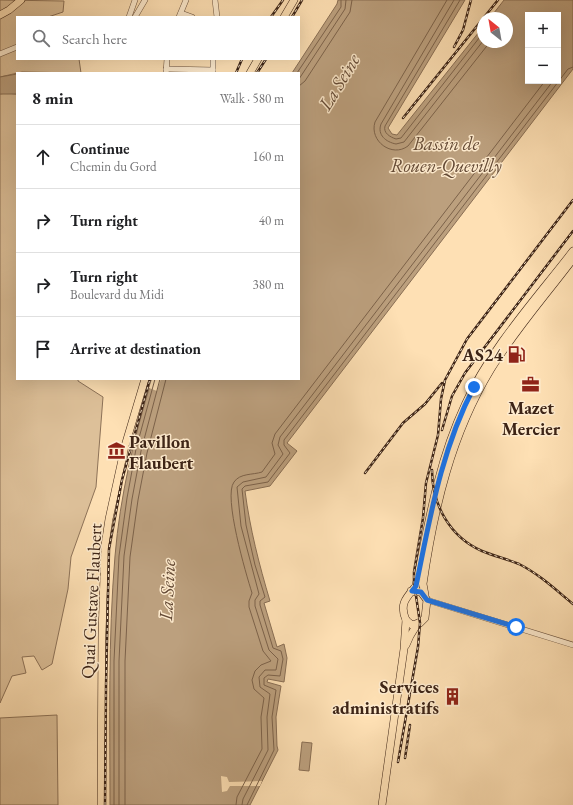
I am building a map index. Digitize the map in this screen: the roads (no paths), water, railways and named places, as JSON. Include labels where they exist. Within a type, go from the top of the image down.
[{"type":"main road","points":[[0,15],[14,7],[21,0]]},
{"type":"main road","points":[[285,16],[294,0]]},
{"type":"main road","points":[[251,72],[257,60]]},
{"type":"main road","points":[[382,805],[404,649],[406,620],[403,605],[406,596],[416,586],[439,476],[450,441],[465,404],[490,360],[573,251]]},
{"type":"main road","points":[[465,404],[473,398],[499,357],[573,259]]},
{"type":"main road","points":[[406,620],[412,625],[425,618],[426,598],[423,584],[439,494],[455,442],[490,360]]},
{"type":"main road","name":"Quai Gustave Flaubert","points":[[101,805],[102,629],[106,545],[109,519],[125,446],[145,380]]},
{"type":"main road","points":[[412,591],[416,590],[426,598]]},
{"type":"main road","points":[[404,649],[418,623]]},
{"type":"street","points":[[128,16],[135,0]]},
{"type":"street","points":[[136,16],[145,0]]},
{"type":"street","points":[[180,15],[186,0]]},
{"type":"street","points":[[215,0],[217,16]]},
{"type":"street","points":[[0,54],[16,47]]},
{"type":"street","points":[[166,67],[213,72],[213,60]]},
{"type":"street","points":[[426,598],[573,645]]},
{"type":"water","points":[[338,0],[465,0],[388,128],[392,134],[397,135],[477,35],[477,48],[513,48],[513,12],[495,12],[504,0],[573,0],[573,69],[287,443],[297,451],[270,486],[245,491],[255,546],[270,601],[264,603],[277,647],[284,644],[287,658],[284,682],[268,679],[267,682],[281,686],[276,717],[278,750],[250,805],[110,805],[110,649],[117,534],[124,489],[145,401],[152,380],[300,380],[300,72],[293,72],[337,4]]},
{"type":"water","points":[[16,74],[16,94],[0,94],[0,77]]},
{"type":"water","points":[[302,742],[312,743],[309,771],[299,770]]},
{"type":"railway","points":[[272,16],[283,0]]},
{"type":"railway","points":[[293,16],[302,0]]},
{"type":"railway","points":[[454,47],[463,30],[471,0]]},
{"type":"railway","points":[[403,118],[498,0]]},
{"type":"railway","points":[[236,72],[242,60]]},
{"type":"railway","points":[[258,72],[265,60]]},
{"type":"railway","points":[[398,762],[418,647],[420,623],[414,572],[423,518],[426,483],[438,435],[441,399],[445,380],[467,339],[573,200]]},
{"type":"railway","points":[[442,430],[452,396],[465,373],[573,231]]},
{"type":"railway","points":[[105,805],[109,549],[122,480],[150,380]]},
{"type":"railway","points":[[365,473],[403,423],[425,404],[442,383]]},
{"type":"railway","points":[[432,470],[435,495],[439,507],[452,528],[461,537],[482,551],[519,564],[533,572],[573,604]]},
{"type":"railway","points":[[405,758],[410,725]]},
{"type":"place","name":"AS24","points":[[516,354]]},
{"type":"place","name":"Mazet Mercier","points":[[531,385]]},
{"type":"place","name":"Pavillon Flaubert","points":[[116,451]]},
{"type":"place","name":"Services administratifs","points":[[452,696]]},
{"type":"water label","name":"La Seine","points":[[339,82]]},
{"type":"water label","name":"Bassin de Rouen-Quevilly","points":[[446,154]]},
{"type":"water label","name":"La Seine","points":[[167,590]]}]
